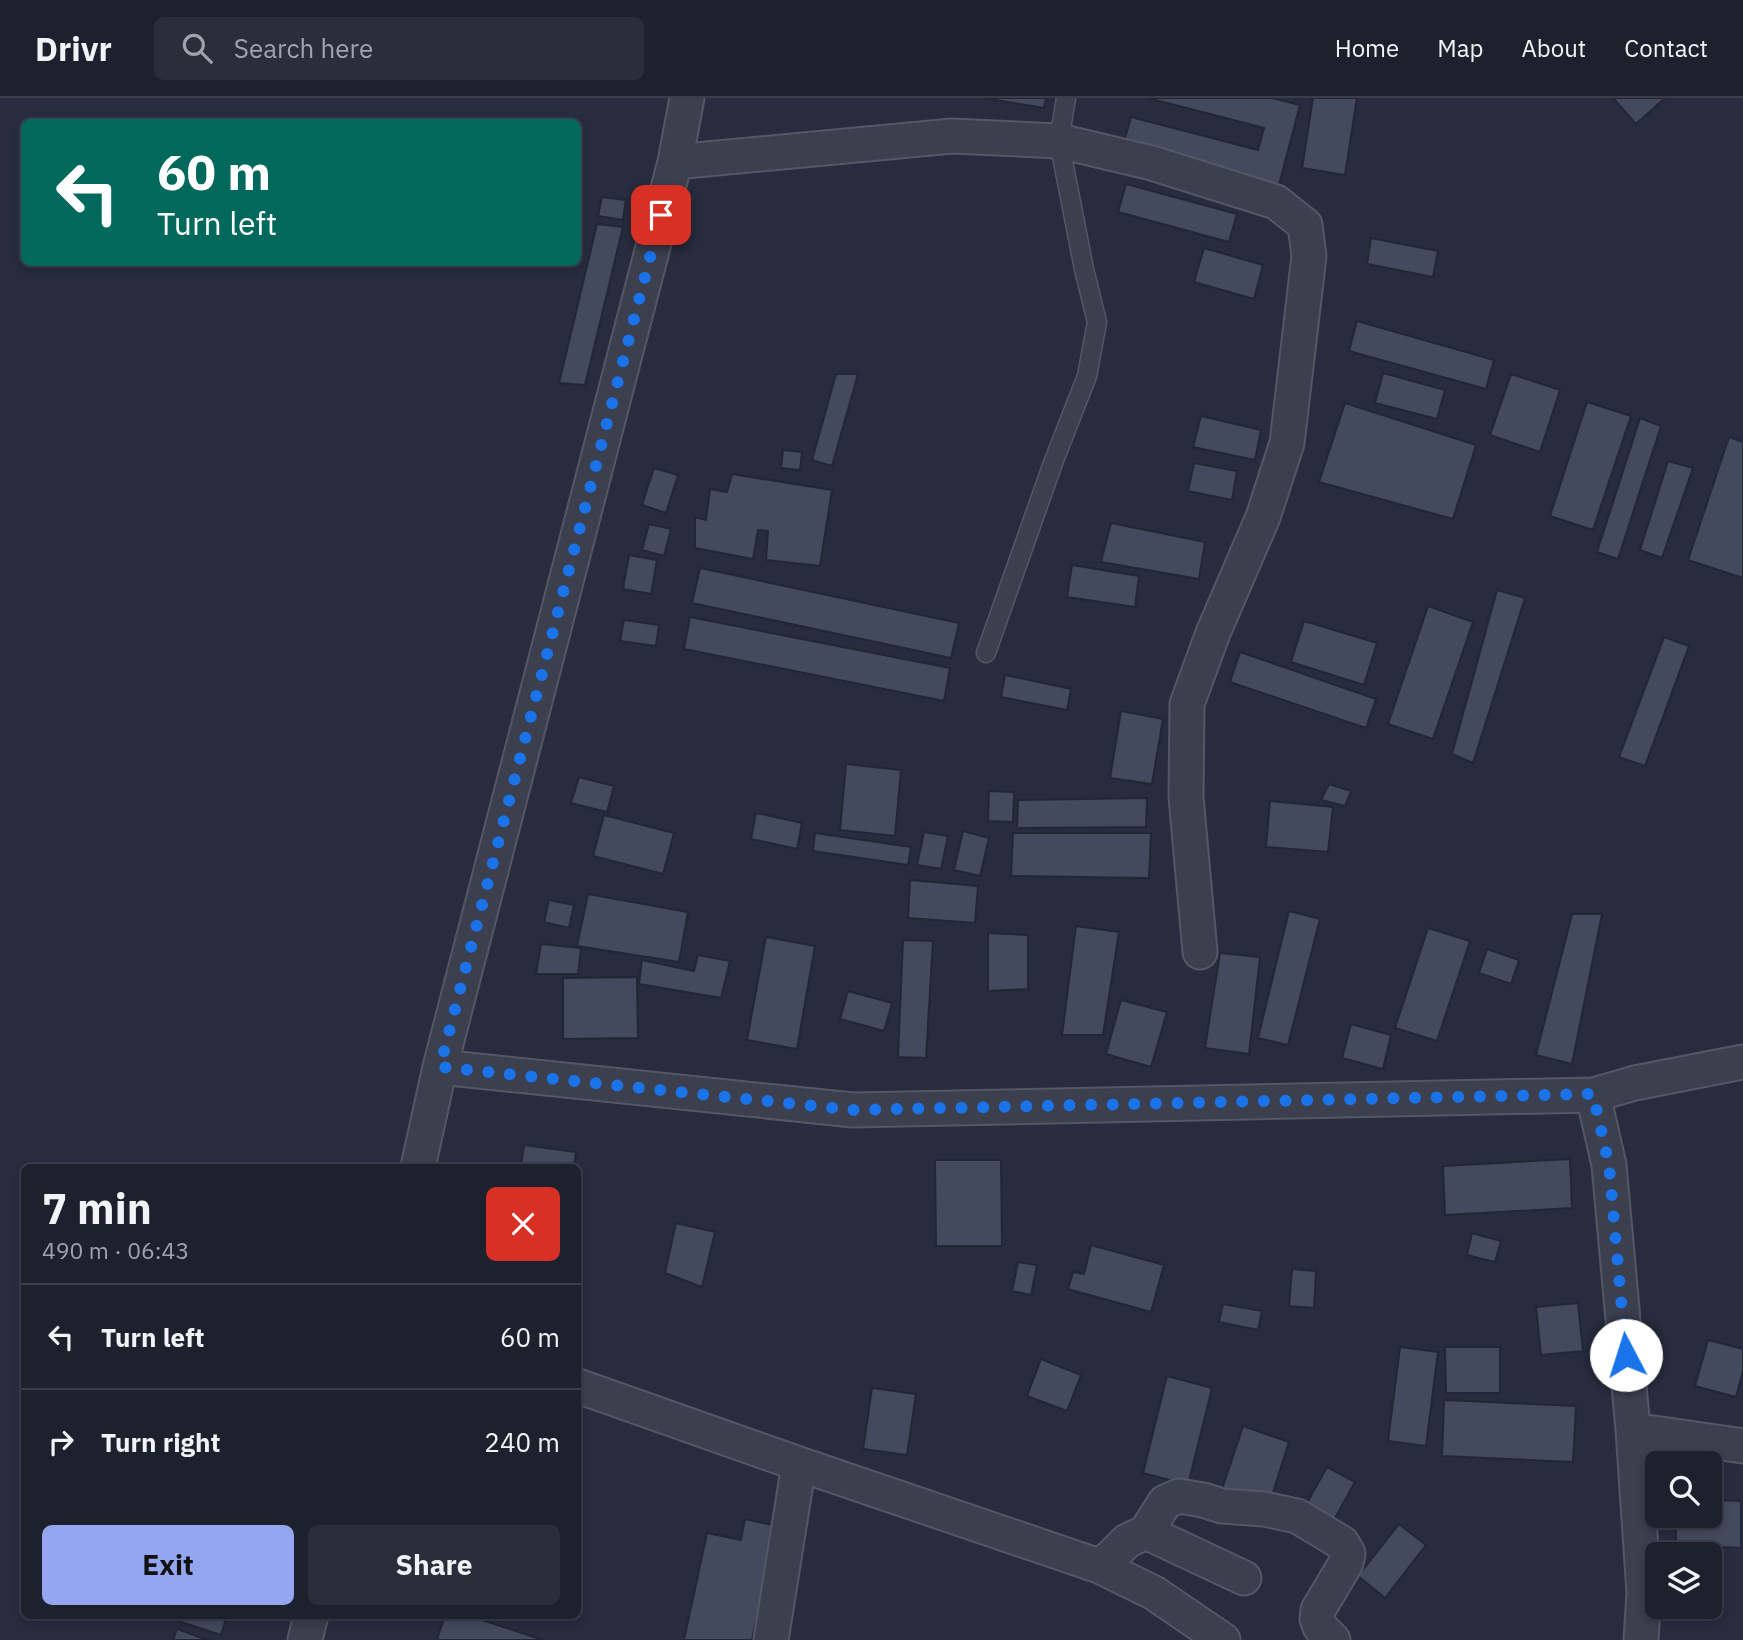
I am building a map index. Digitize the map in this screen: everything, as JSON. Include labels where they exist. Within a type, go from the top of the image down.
[{"type":"street","points":[[419,1164],[440,1067],[675,162],[687,98]]},
{"type":"street","points":[[675,162],[952,136],[1059,141],[1152,163],[1276,202],[1305,225],[1309,256],[1287,443],[1263,517],[1213,633],[1187,704],[1186,797],[1200,952]]},
{"type":"street","points":[[440,1067],[853,1110],[1593,1094],[1743,1062]]},
{"type":"street","points":[[1593,1094],[1609,1165],[1633,1430],[1644,1593],[1641,1640]]},
{"type":"street","points":[[581,1387],[1098,1566],[1154,1593],[1223,1640]]},
{"type":"street","points":[[1633,1430],[1743,1446]]},
{"type":"street","points":[[771,1640],[799,1464]]},
{"type":"street","points":[[1098,1566],[1127,1541],[1146,1532],[1165,1502],[1178,1496],[1222,1506],[1264,1509],[1297,1516],[1342,1544],[1348,1553],[1346,1563],[1318,1610],[1320,1627],[1334,1640]]},
{"type":"street","points":[[1146,1532],[1244,1578]]},
{"type":"street","points":[[305,1640],[310,1619]]},
{"type":"lane","points":[[986,653],[1053,463],[1087,376],[1097,322],[1059,141],[1066,98]]},
{"type":"building","points":[[984,98],[1046,98],[1044,108]]},
{"type":"building","points":[[1148,98],[1272,98],[1300,105],[1279,185],[1123,145],[1131,117],[1258,150],[1264,128]]},
{"type":"building","points":[[1313,98],[1357,98],[1345,175],[1302,168]]},
{"type":"building","points":[[1613,98],[1665,98],[1636,124]]},
{"type":"building","points":[[1126,184],[1237,214],[1229,242],[1118,212]]},
{"type":"building","points":[[602,197],[626,200],[623,220],[598,216]]},
{"type":"building","points":[[597,224],[623,227],[585,385],[559,383]]},
{"type":"building","points":[[1371,238],[1438,251],[1433,277],[1367,264]]},
{"type":"building","points":[[1204,248],[1263,265],[1254,299],[1194,282]]},
{"type":"building","points":[[1357,321],[1494,360],[1486,389],[1349,351]]},
{"type":"building","points":[[1383,373],[1445,390],[1437,419],[1375,403]]},
{"type":"building","points":[[836,374],[858,374],[832,466],[812,460]]},
{"type":"building","points":[[1511,374],[1560,390],[1540,452],[1490,435]]},
{"type":"building","points":[[1587,402],[1631,416],[1593,530],[1550,516]]},
{"type":"building","points":[[1345,403],[1476,445],[1453,519],[1319,482]]},
{"type":"building","points":[[1201,416],[1261,430],[1255,460],[1193,447]]},
{"type":"building","points":[[1640,418],[1661,426],[1618,559],[1597,552]]},
{"type":"building","points":[[1729,437],[1743,442],[1743,578],[1688,560]]},
{"type":"building","points":[[783,450],[802,452],[800,470],[781,468]]},
{"type":"building","points":[[1668,461],[1693,468],[1662,558],[1640,550]]},
{"type":"building","points":[[1194,463],[1237,471],[1232,500],[1188,491]]},
{"type":"building","points":[[654,468],[678,475],[666,513],[642,505]]},
{"type":"building","points":[[732,474],[832,490],[820,566],[766,560],[768,531],[758,530],[753,559],[695,548],[695,517],[706,520],[710,489],[727,492]]},
{"type":"building","points":[[1111,523],[1205,542],[1199,579],[1101,562]]},
{"type":"building","points":[[649,524],[671,529],[664,556],[642,550]]},
{"type":"building","points":[[629,555],[657,560],[651,594],[623,589]]},
{"type":"building","points":[[1072,565],[1139,576],[1135,607],[1067,597]]},
{"type":"building","points":[[700,568],[959,623],[951,658],[692,603]]},
{"type":"building","points":[[1497,590],[1525,598],[1473,763],[1452,754]]},
{"type":"building","points":[[1428,606],[1473,622],[1433,739],[1388,724]]},
{"type":"building","points":[[690,617],[950,668],[944,701],[684,649]]},
{"type":"building","points":[[624,620],[659,625],[656,646],[620,641]]},
{"type":"building","points":[[1304,621],[1377,643],[1364,685],[1291,662]]},
{"type":"building","points":[[1664,637],[1689,646],[1645,766],[1619,757]]},
{"type":"building","points":[[1240,652],[1376,699],[1366,728],[1230,682]]},
{"type":"building","points":[[1005,675],[1071,689],[1067,710],[1001,697]]},
{"type":"building","points":[[1121,711],[1163,719],[1152,784],[1110,778]]},
{"type":"building","points":[[846,764],[901,770],[895,836],[840,830]]},
{"type":"building","points":[[579,777],[614,786],[607,812],[571,803]]},
{"type":"building","points":[[1329,784],[1351,791],[1345,806],[1321,800]]},
{"type":"building","points":[[989,791],[1014,792],[1013,822],[988,821]]},
{"type":"building","points":[[1147,798],[1146,827],[1017,828],[1018,800]]},
{"type":"building","points":[[1270,801],[1333,807],[1328,852],[1266,847]]},
{"type":"building","points":[[756,813],[802,823],[797,849],[751,839]]},
{"type":"building","points":[[604,815],[674,833],[663,874],[593,856]]},
{"type":"building","points":[[963,831],[989,838],[980,876],[954,870]]},
{"type":"building","points":[[924,832],[948,836],[941,869],[917,865]]},
{"type":"building","points":[[815,833],[911,847],[908,865],[813,851]]},
{"type":"building","points":[[1013,833],[1151,833],[1149,878],[1011,876]]},
{"type":"building","points":[[910,880],[978,886],[975,923],[908,918]]},
{"type":"building","points":[[588,894],[688,912],[679,962],[577,946]]},
{"type":"building","points":[[549,900],[574,905],[569,928],[544,922]]},
{"type":"building","points":[[1289,911],[1320,919],[1288,1045],[1258,1038]]},
{"type":"building","points":[[1572,914],[1602,914],[1572,1064],[1536,1055]]},
{"type":"building","points":[[1076,926],[1119,932],[1103,1035],[1062,1035]]},
{"type":"building","points":[[1428,928],[1470,941],[1437,1041],[1395,1028]]},
{"type":"building","points":[[988,933],[1028,935],[1028,989],[988,991]]},
{"type":"building","points":[[766,937],[815,946],[797,1049],[747,1040]]},
{"type":"building","points":[[903,940],[933,941],[926,1058],[898,1057]]},
{"type":"building","points":[[541,944],[581,948],[578,974],[536,974]]},
{"type":"building","points":[[1487,949],[1519,960],[1511,984],[1479,973]]},
{"type":"building","points":[[1220,953],[1260,957],[1249,1054],[1205,1048]]},
{"type":"building","points":[[698,955],[730,961],[721,998],[639,984],[642,960],[694,971]]},
{"type":"building","points":[[637,977],[638,1038],[563,1039],[563,978]]},
{"type":"building","points":[[848,991],[892,1003],[884,1031],[840,1019]]},
{"type":"building","points":[[1121,1000],[1167,1012],[1151,1067],[1106,1054]]},
{"type":"building","points":[[1351,1024],[1391,1035],[1383,1069],[1342,1058]]},
{"type":"building","points":[[524,1145],[576,1152],[574,1164],[521,1164]]},
{"type":"building","points":[[1570,1159],[1572,1208],[1445,1215],[1443,1166]]},
{"type":"building","points":[[935,1160],[1001,1160],[1002,1246],[936,1246]]},
{"type":"building","points":[[676,1223],[715,1232],[702,1287],[665,1273]]},
{"type":"building","points":[[1472,1233],[1501,1241],[1495,1262],[1467,1255]]},
{"type":"building","points":[[1091,1245],[1164,1265],[1151,1312],[1068,1289],[1073,1272],[1084,1274]]},
{"type":"building","points":[[1018,1262],[1037,1265],[1031,1295],[1012,1291]]},
{"type":"building","points":[[1292,1269],[1316,1271],[1314,1308],[1289,1306]]},
{"type":"building","points":[[1578,1303],[1583,1351],[1541,1355],[1536,1307]]},
{"type":"building","points":[[1223,1304],[1262,1311],[1258,1330],[1219,1322]]},
{"type":"building","points":[[1708,1340],[1743,1349],[1743,1371],[1736,1397],[1695,1386]]},
{"type":"building","points":[[1400,1347],[1438,1352],[1426,1446],[1388,1441]]},
{"type":"building","points":[[1445,1347],[1500,1347],[1500,1393],[1446,1393]]},
{"type":"building","points":[[1041,1359],[1081,1375],[1067,1411],[1027,1396]]},
{"type":"building","points":[[1167,1376],[1212,1388],[1188,1485],[1143,1473]]},
{"type":"building","points":[[872,1388],[916,1394],[907,1455],[863,1449]]},
{"type":"building","points":[[1444,1400],[1576,1406],[1573,1462],[1442,1456]]},
{"type":"building","points":[[1243,1426],[1289,1442],[1269,1505],[1222,1489]]},
{"type":"building","points":[[1327,1467],[1355,1482],[1330,1527],[1302,1512]]},
{"type":"building","points":[[1722,1500],[1741,1501],[1741,1548],[1722,1547],[1722,1542],[1676,1542],[1676,1528],[1722,1528]]},
{"type":"building","points":[[745,1519],[777,1526],[752,1640],[684,1640],[707,1533],[741,1540]]},
{"type":"building","points":[[1399,1524],[1426,1545],[1385,1598],[1358,1576]]},
{"type":"building","points":[[179,1619],[226,1619],[221,1635],[178,1621]]},
{"type":"building","points":[[444,1619],[479,1619],[543,1640],[437,1640]]},
{"type":"building","points":[[177,1629],[208,1640],[173,1640]]},
{"type":"route","points":[[661,215],[440,1067],[853,1110],[1593,1094],[1609,1165],[1626,1355]]}]
